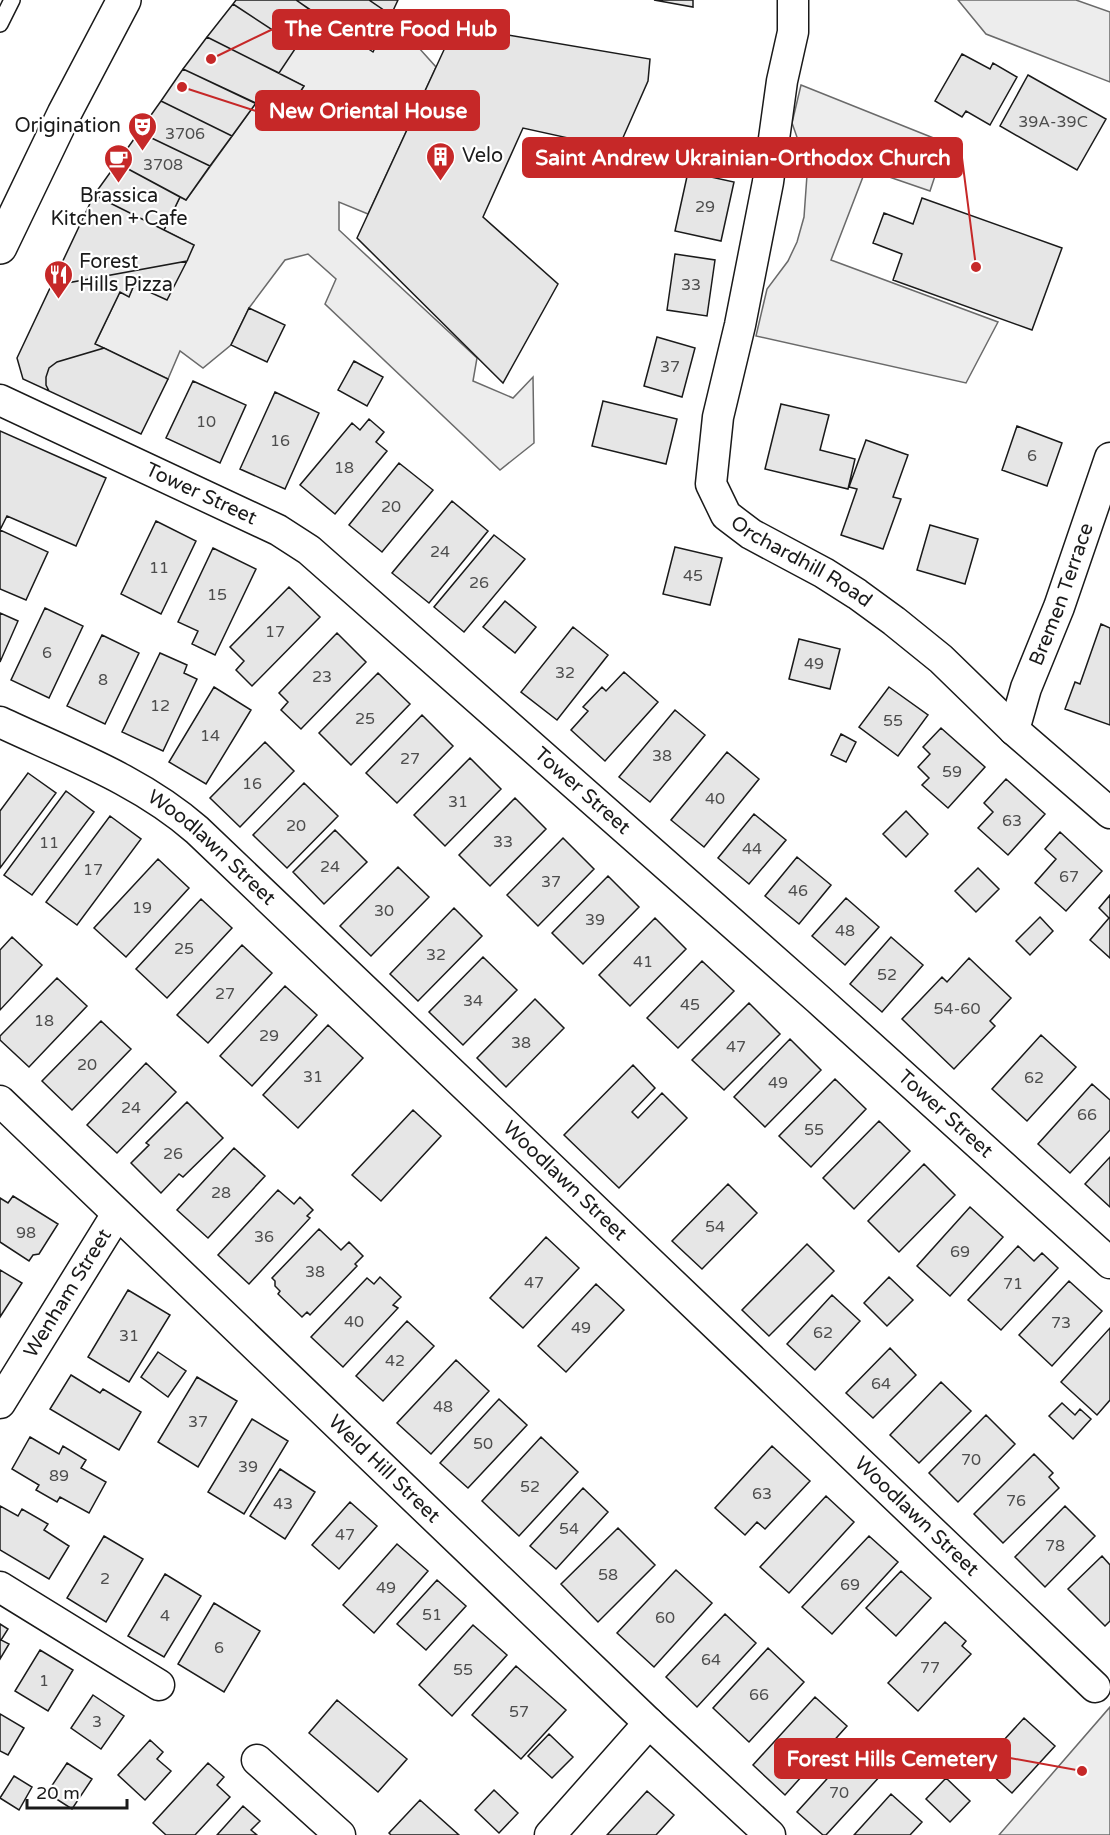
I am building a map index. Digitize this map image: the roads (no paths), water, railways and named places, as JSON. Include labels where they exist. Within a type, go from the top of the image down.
[{"type":"main road","points":[[0,247],[64,114],[124,0]]},
{"type":"street","name":"Orchardhill Road","points":[[793,0],[793,32],[782,81],[768,182],[740,325],[718,417],[711,484],[726,515],[751,534],[824,573],[894,621],[941,659],[1014,730],[1110,813]]},
{"type":"street","name":"Tower Street","points":[[0,400],[278,530],[309,550],[818,999],[1110,1263]]},
{"type":"street","name":"Bremen Terrace","points":[[1014,730],[1026,688],[1059,607],[1110,458]]},
{"type":"street","name":"Woodlawn Street","points":[[0,722],[138,788],[176,812],[197,830],[1095,1688]]},
{"type":"street","name":"Weld Hill Street","points":[[0,1101],[649,1723],[770,1835]]},
{"type":"street","name":"Wenham Street","points":[[0,1403],[117,1214]]},
{"type":"street","points":[[0,1587],[159,1685]]},
{"type":"street","points":[[550,1835],[649,1723]]},
{"type":"street","points":[[257,1760],[340,1835]]},
{"type":"lane","points":[[0,24],[12,0]]},
{"type":"place","name":"The Centre Food Hub","points":[[211,59]]},
{"type":"place","name":"New Oriental House","points":[[182,87]]},
{"type":"place","name":"Origination","points":[[142,152]]},
{"type":"place","name":"Velo","points":[[441,182]]},
{"type":"place","name":"Brassica Kitchen + Cafe","points":[[119,184]]},
{"type":"place","name":"Saint Andrew Ukrainian-Orthodox Church","points":[[976,267]]},
{"type":"place","name":"Forest Hills Pizza","points":[[58,300]]},
{"type":"place","name":"Forest Hills Cemetery","points":[[1082,1771]]}]
